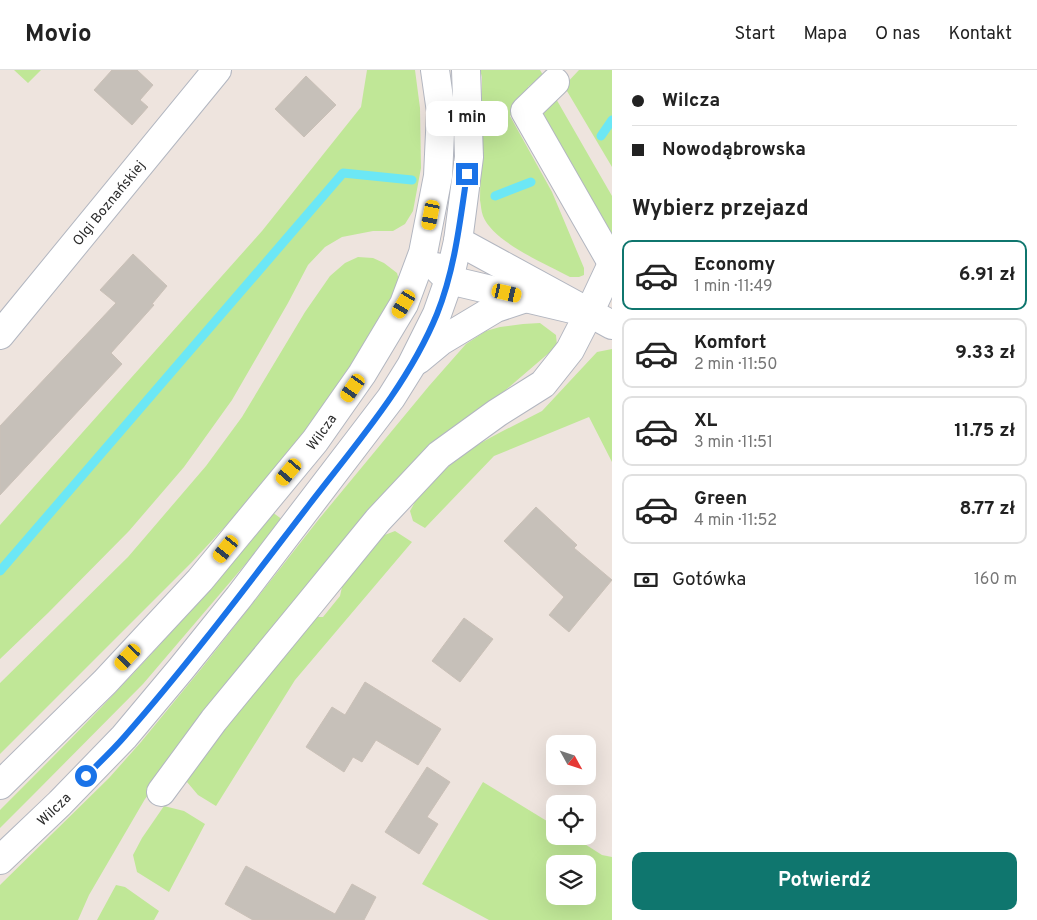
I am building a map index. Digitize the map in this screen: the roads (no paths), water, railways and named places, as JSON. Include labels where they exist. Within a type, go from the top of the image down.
[{"type":"street","name":"Olgi Boznańskiej","points":[[0,335],[217,70]]},
{"type":"street","name":"Wilcza","points":[[0,785],[105,682],[200,580],[315,441],[362,374],[404,304],[423,253],[438,176],[441,112],[435,70]]},
{"type":"street","name":"Wilcza","points":[[0,860],[60,803],[124,737],[181,669],[239,597],[391,398],[411,366],[437,314],[449,280],[458,241],[469,157],[466,70]]},
{"type":"street","points":[[161,792],[214,720],[378,520],[439,455],[497,413],[543,384],[570,350],[600,319],[612,264],[525,111],[555,82]]},
{"type":"street","points":[[458,241],[600,319],[526,298],[449,280],[423,253],[458,241]]},
{"type":"street","points":[[411,366],[441,341],[496,308],[526,298]]},
{"type":"waterway","points":[[601,136],[612,120]]},
{"type":"waterway","points":[[0,571],[343,173],[412,180]]},
{"type":"waterway","points":[[495,196],[531,182]]}]
